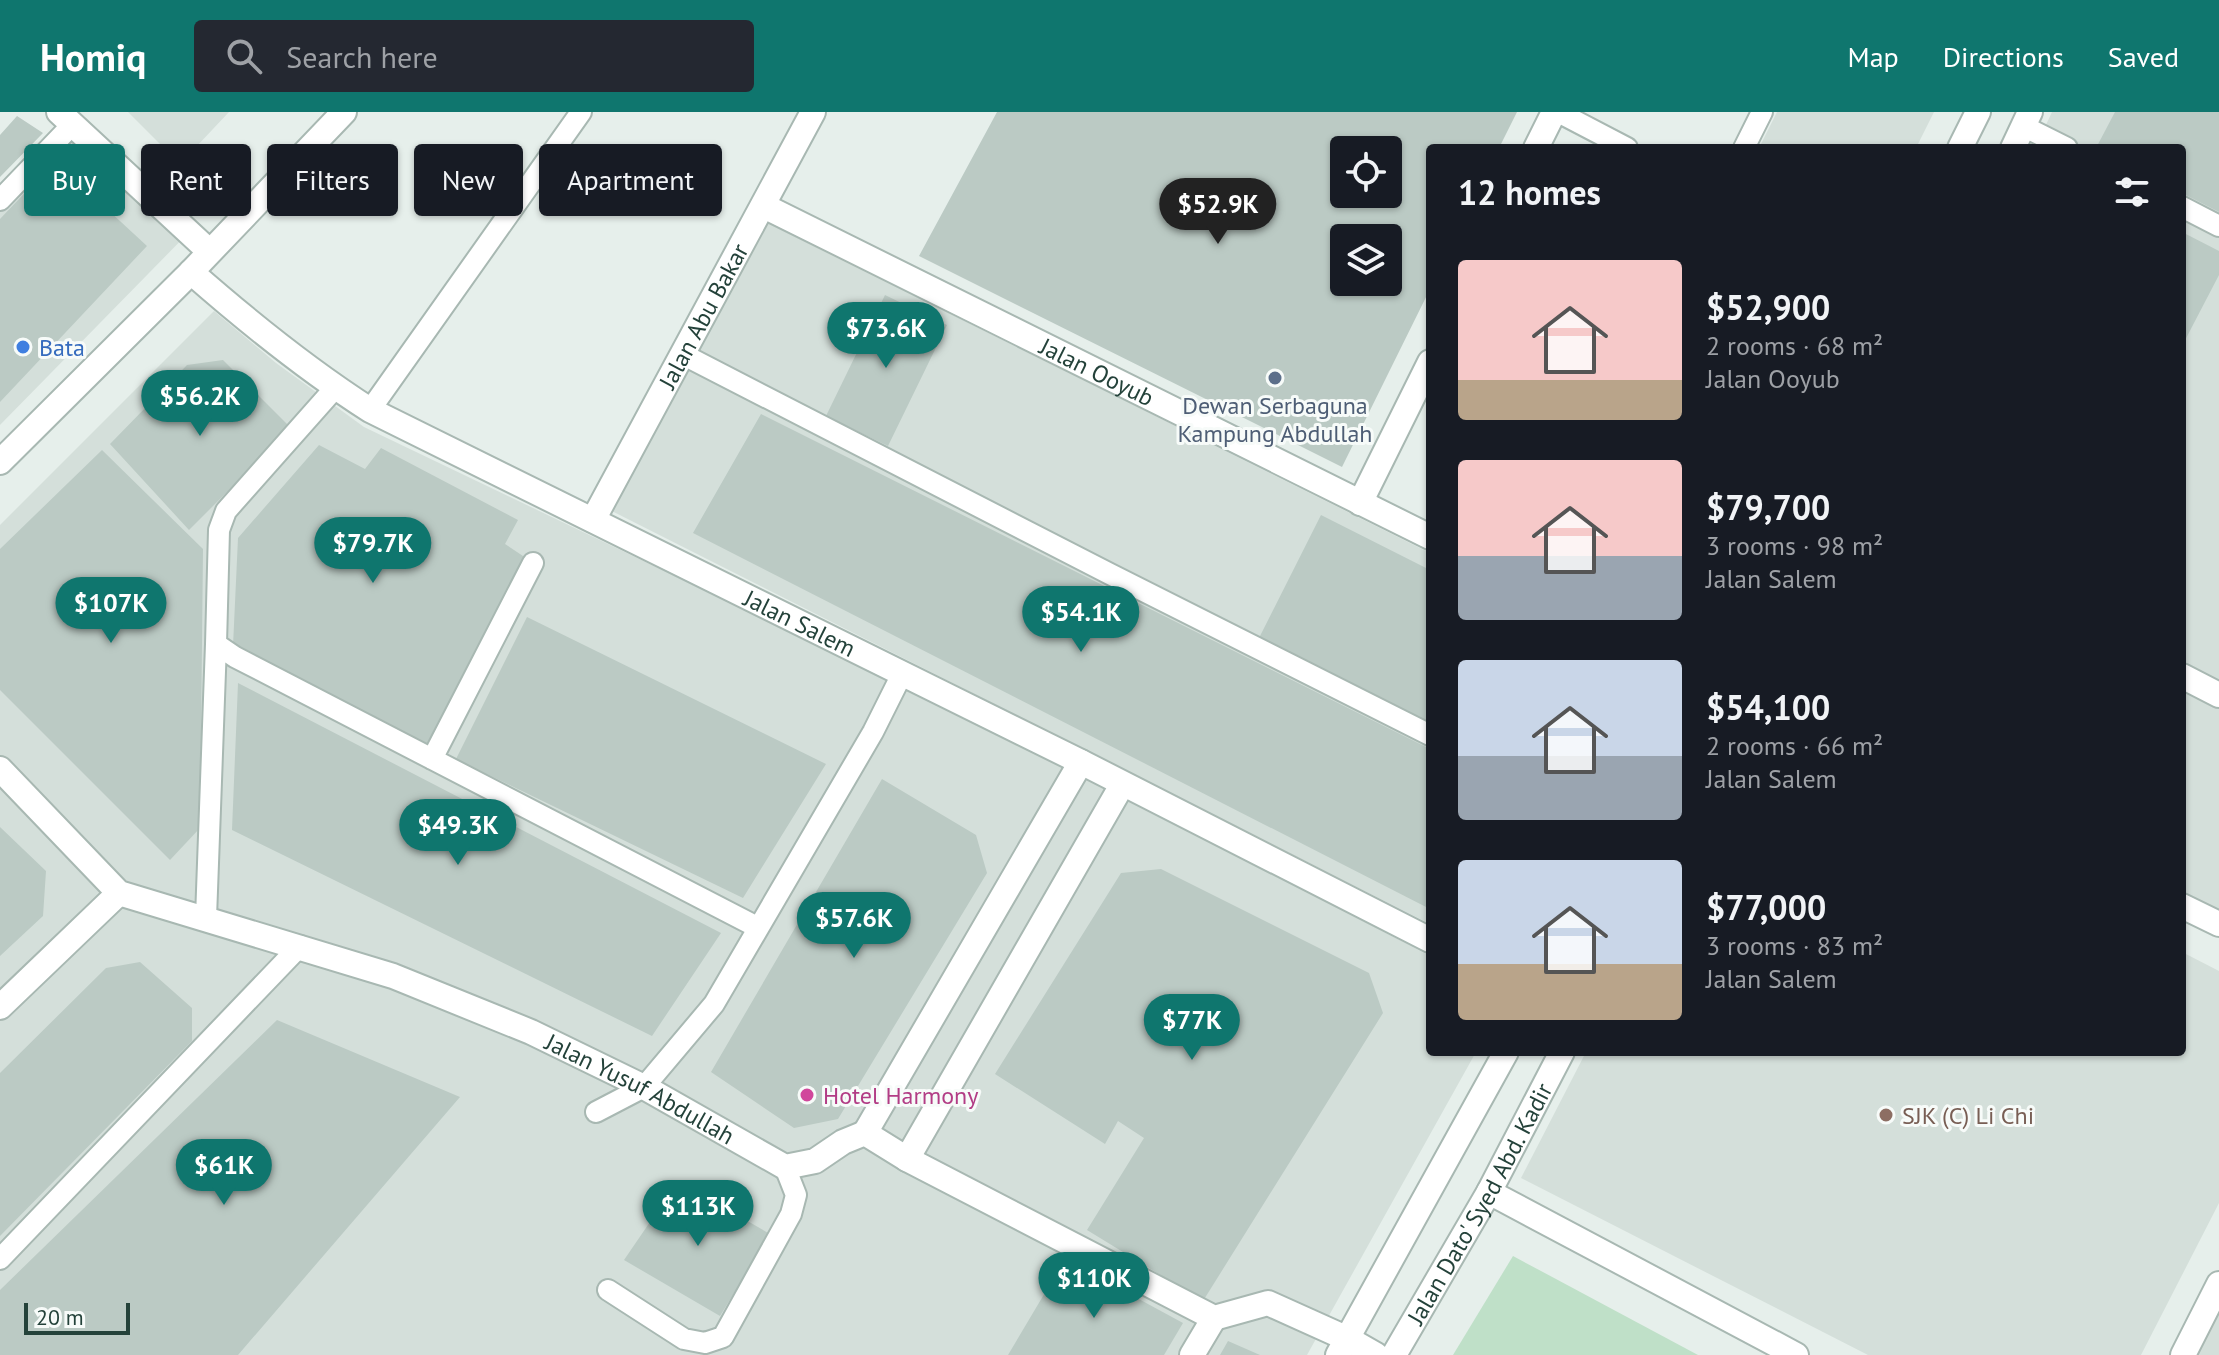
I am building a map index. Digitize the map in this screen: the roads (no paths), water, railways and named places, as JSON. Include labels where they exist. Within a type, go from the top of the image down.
[{"type":"street","points":[[0,462],[191,272],[344,112]]},
{"type":"street","name":"Jalan Abu Bakar","points":[[593,520],[813,112]]},
{"type":"street","points":[[1538,144],[1556,112]]},
{"type":"street","points":[[1962,144],[1978,112]]},
{"type":"street","points":[[66,118],[209,251]]},
{"type":"street","points":[[2015,144],[2026,119]]},
{"type":"street","name":"Jalan Ooyub","points":[[764,206],[1426,535]]},
{"type":"street","name":"Jalan Salem","points":[[191,272],[261,332],[335,388],[370,410],[1081,762],[1426,938]]},
{"type":"street","points":[[1360,503],[1426,370]]},
{"type":"street","points":[[2186,678],[2219,695]]},
{"type":"street","points":[[785,1167],[815,1161],[843,1142],[865,1133],[1081,762]]},
{"type":"street","points":[[0,769],[119,893],[0,1007]]},
{"type":"street","points":[[907,1159],[1122,785]]},
{"type":"street","name":"Jalan Yusuf Abdullah","points":[[119,893],[393,976],[531,1032],[644,1087],[785,1167]]},
{"type":"street","points":[[2186,908],[2219,924]]},
{"type":"street","name":"Jalan Dato' Syed Abd. Kadir","points":[[1343,1347],[1504,1056]]},
{"type":"street","name":"Jalan Dato' Syed Abd. Kadir","points":[[1394,1355],[1489,1192],[1560,1056]]},
{"type":"street","points":[[865,1133],[907,1159],[1214,1318],[1268,1303],[1343,1347],[1376,1355]]},
{"type":"street","points":[[1489,1192],[1796,1355]]},
{"type":"street","points":[[2183,1355],[2219,1284]]},
{"type":"street","points":[[1192,1355],[1214,1318]]},
{"type":"lane","points":[[370,410],[581,112]]},
{"type":"lane","points":[[1556,112],[1619,144]]},
{"type":"lane","points":[[1746,144],[1762,112]]},
{"type":"lane","points":[[0,200],[66,118]]},
{"type":"lane","points":[[2026,119],[2061,144]]},
{"type":"lane","points":[[2186,209],[2219,226]]},
{"type":"lane","points":[[682,354],[1426,733]]},
{"type":"lane","points":[[206,918],[219,530],[226,511],[335,388]]},
{"type":"lane","points":[[432,759],[533,563]]},
{"type":"lane","points":[[216,644],[235,657],[757,927]]},
{"type":"lane","points":[[596,1112],[644,1087],[714,1004],[873,732],[902,674]]},
{"type":"lane","points":[[0,1259],[300,946]]},
{"type":"lane","points":[[608,1290],[684,1339],[705,1343],[723,1337],[791,1214],[796,1195],[785,1167]]},
{"type":"place","name":"Bata","points":[[23,347]]},
{"type":"place","name":"Dewan Serbaguna Kampung Abdullah","points":[[1275,378]]},
{"type":"place","name":"Hotel Harmony","points":[[807,1095]]},
{"type":"place","name":"SJK (C) Li Chi","points":[[1886,1115]]}]
